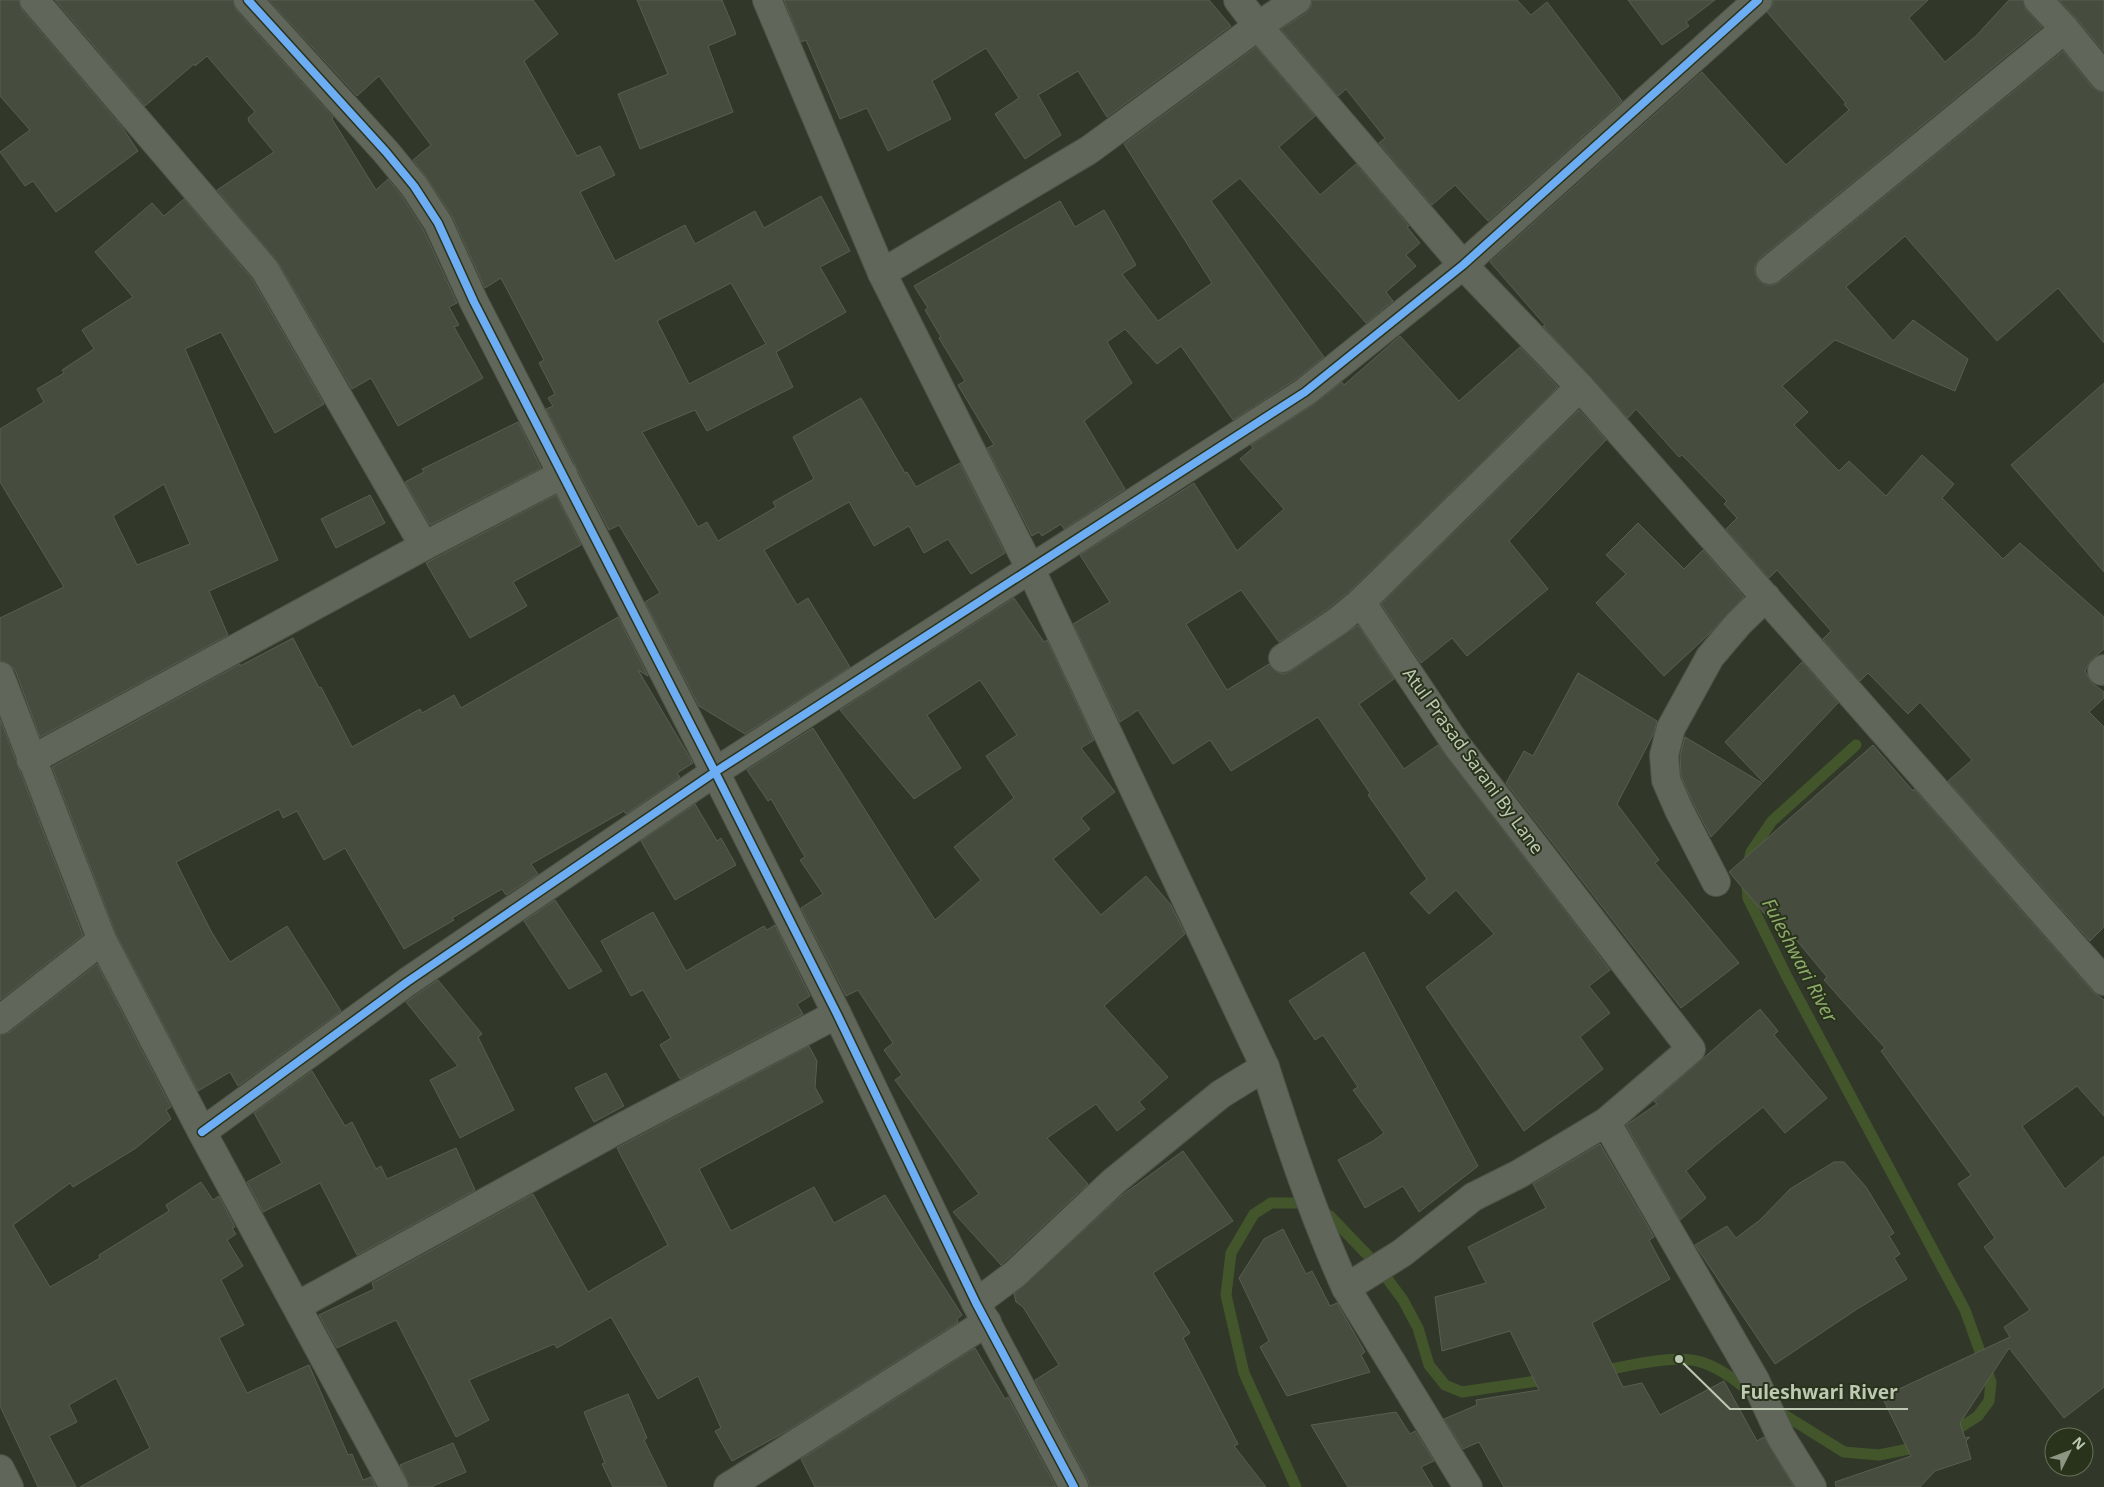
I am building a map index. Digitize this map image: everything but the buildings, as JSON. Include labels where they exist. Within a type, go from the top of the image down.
[{"type":"street","points":[[34,0],[265,270],[424,546]]},
{"type":"street","points":[[248,0],[386,152],[424,201],[438,223],[474,302],[837,1014],[981,1313],[1074,1487]]},
{"type":"street","points":[[767,0],[882,273],[1030,568],[1265,1067],[1288,1137],[1346,1288],[1468,1487]]},
{"type":"street","points":[[1238,0],[1258,26],[1463,265],[1580,387],[2104,981]]},
{"type":"street","points":[[882,273],[1090,150],[1258,26],[1297,0]]},
{"type":"street","points":[[202,1132],[407,982],[715,772],[1305,392],[1463,265],[1758,0]]},
{"type":"street","points":[[2038,0],[2065,29],[2104,77]]},
{"type":"street","points":[[1770,270],[2065,29]]},
{"type":"street","points":[[1283,658],[1338,621],[1361,602],[1580,387]]},
{"type":"street","points":[[31,760],[424,546],[563,474]]},
{"type":"street","points":[[1716,882],[1679,810],[1666,780],[1664,755],[1671,728],[1710,657],[1738,623],[1766,597]]},
{"type":"street","name":"Atul Prasad Sarani By Lane","points":[[1361,602],[1458,747],[1691,1049],[1606,1122]]},
{"type":"street","points":[[0,676],[102,940],[202,1132],[394,1487]]},
{"type":"street","points":[[0,1020],[102,940]]},
{"type":"street","points":[[296,1306],[613,1132],[837,1014]]},
{"type":"street","points":[[728,1487],[981,1313],[1015,1274],[1113,1182],[1221,1094],[1265,1067]]},
{"type":"street","points":[[1346,1288],[1370,1275],[1402,1253],[1473,1197],[1520,1174],[1606,1122],[1755,1380],[1781,1436],[1812,1487]]},
{"type":"street","points":[[0,1469],[9,1487]]},
{"type":"waterway","name":"Fuleshwari River","points":[[1856,745],[1772,821],[1751,852],[1746,873],[1748,898],[1786,975],[1965,1310],[1991,1382],[1989,1401],[1978,1416],[1949,1432]]},
{"type":"waterway","name":"Fuleshwari River","points":[[1296,1487],[1244,1373],[1226,1295],[1231,1253],[1254,1214],[1271,1203],[1303,1203],[1330,1216],[1377,1265],[1403,1300],[1418,1328],[1429,1365],[1445,1385],[1462,1392],[1550,1379]]},
{"type":"waterway","name":"Fuleshwari River","points":[[1600,1371],[1653,1361],[1693,1360],[1724,1373],[1753,1395]]},
{"type":"waterway","name":"Fuleshwari River","points":[[1775,1409],[1844,1452],[1879,1455],[1909,1449],[1920,1444]]},
{"type":"cycle path","points":[[248,0],[386,152],[414,186],[438,223],[474,302],[837,1014],[976,1303],[1074,1487]]},
{"type":"cycle path","points":[[202,1132],[407,982],[715,772],[1305,392],[1463,265],[1758,0]]},
{"type":"place","name":"Fuleshwari River","points":[[1679,1359]]}]
